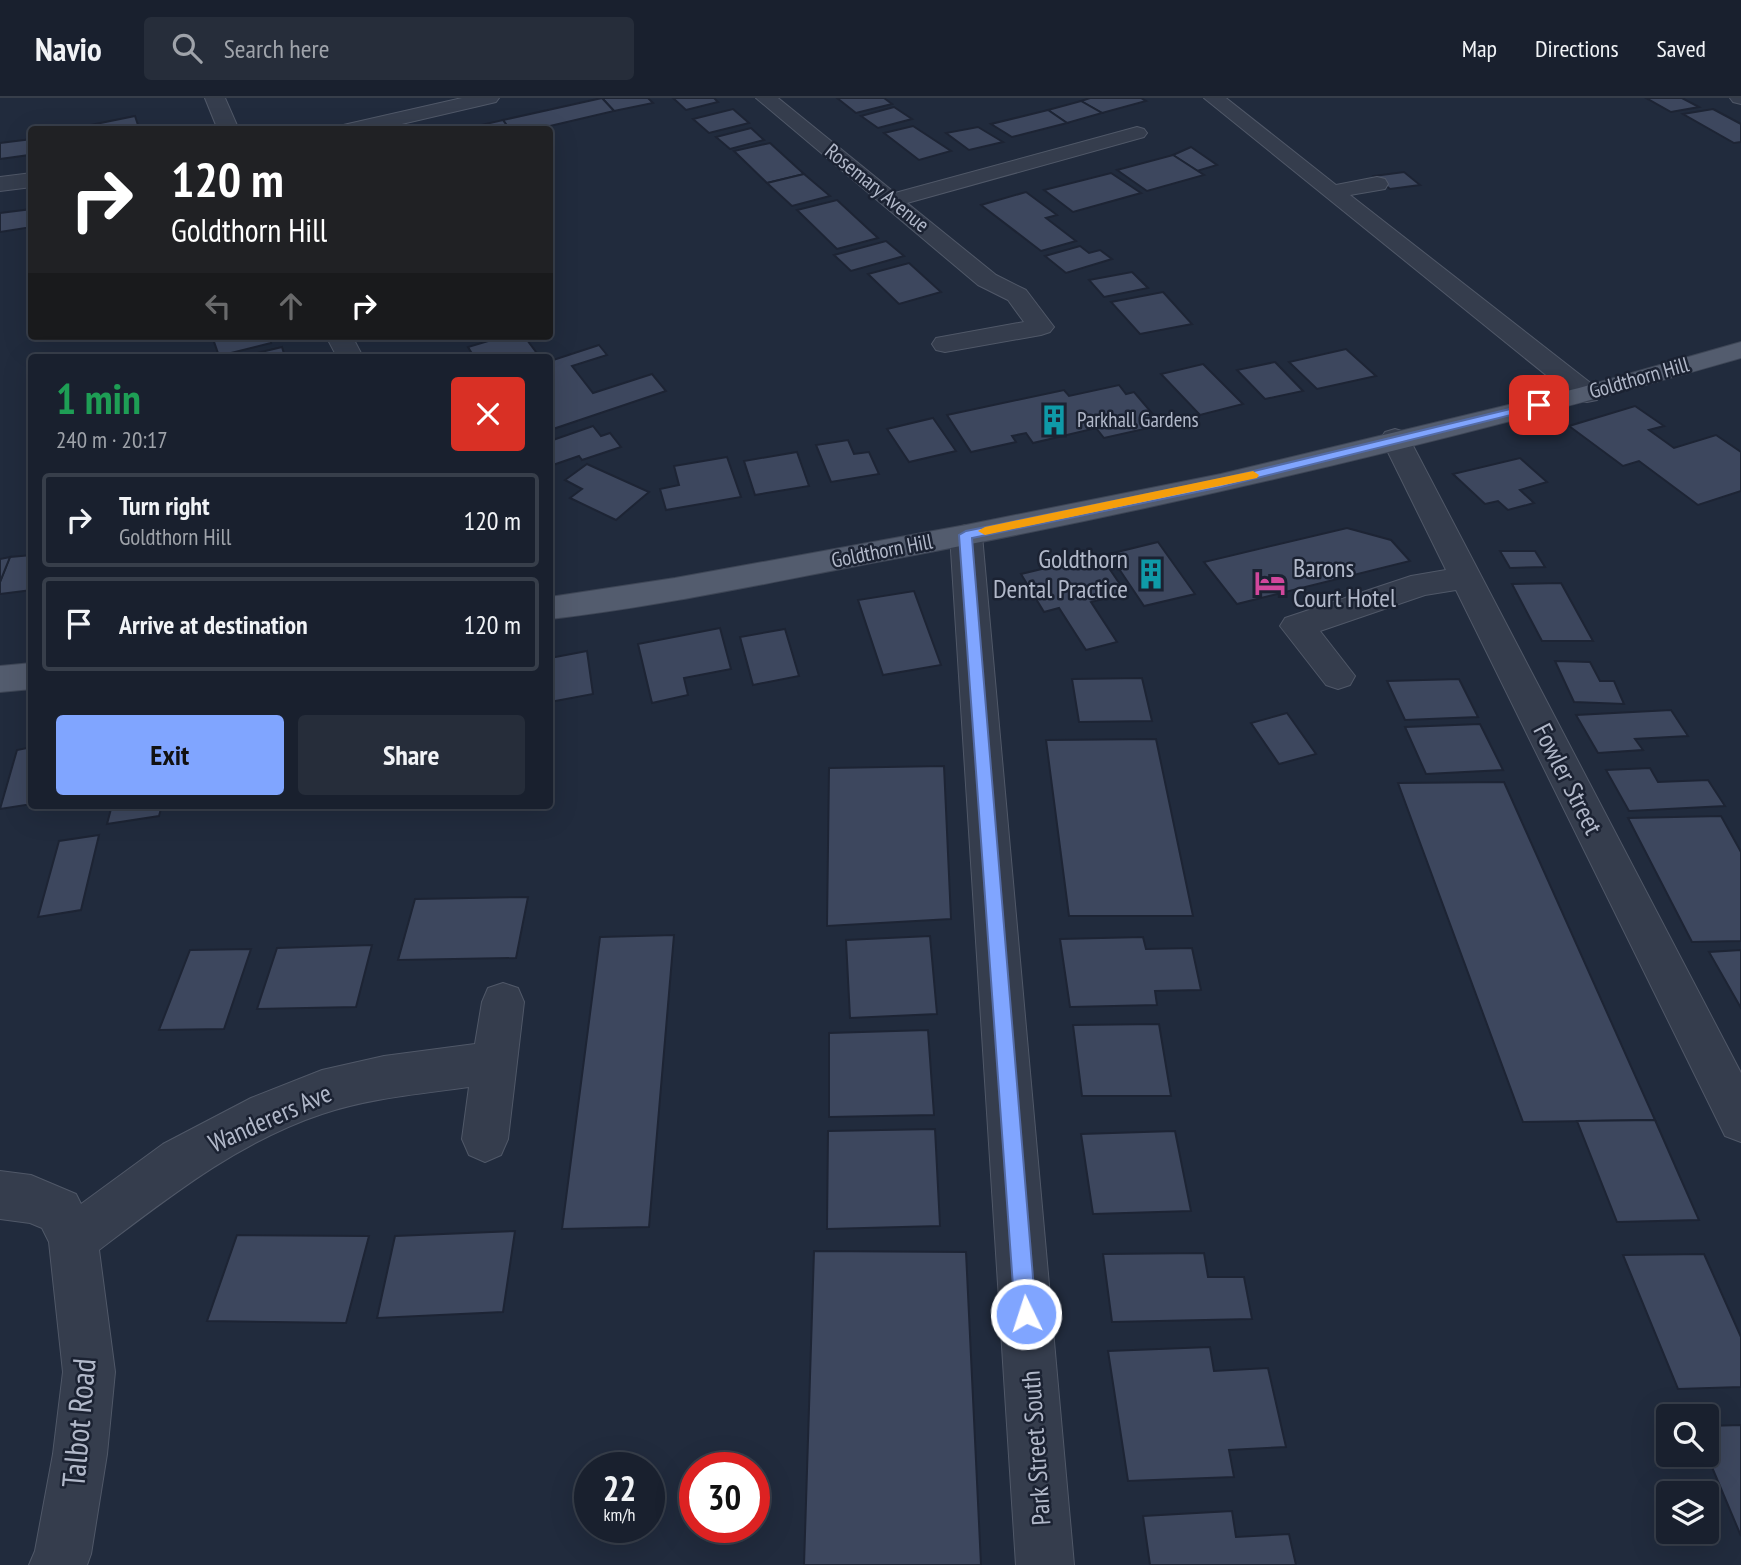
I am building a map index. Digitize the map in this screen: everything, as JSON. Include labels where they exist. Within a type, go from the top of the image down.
[{"type":"main road","name":"Goldthorn Hill","points":[[553,608],[675,589],[966,535],[1221,483],[1395,438],[1587,394],[1741,350]]},
{"type":"main road","points":[[0,679],[28,676]]},
{"type":"street","points":[[215,98],[227,126]]},
{"type":"street","points":[[364,126],[489,98]]},
{"type":"street","name":"Rosemary Avenue","points":[[766,98],[987,280],[1017,295],[1041,327],[945,344]]},
{"type":"street","points":[[1214,98],[1587,394]]},
{"type":"street","points":[[893,200],[1137,133]]},
{"type":"street","points":[[0,184],[28,180]]},
{"type":"street","points":[[1332,192],[1377,184]]},
{"type":"street","name":"Fowler Street","points":[[1395,438],[1741,1120]]},
{"type":"street","name":"Park Street South","points":[[966,535],[1045,1565]]},
{"type":"street","points":[[1338,676],[1297,626],[1422,584],[1466,578]]},
{"type":"street","points":[[485,1139],[503,1002]]},
{"type":"street","name":"Wanderers Ave","points":[[73,1239],[180,1160],[251,1120],[334,1089],[384,1077],[494,1063]]},
{"type":"street","points":[[0,1195],[31,1199],[58,1211],[73,1239]]},
{"type":"street","name":"Talbot Road","points":[[58,1565],[63,1554],[80,1454],[89,1372],[73,1239]]},
{"type":"building","points":[[602,98],[648,98],[653,103],[614,111]]},
{"type":"building","points":[[602,98],[614,111],[550,126],[507,126],[503,120]]},
{"type":"building","points":[[673,98],[714,98],[718,102],[686,110]]},
{"type":"building","points":[[837,98],[884,98],[892,104],[856,113]]},
{"type":"building","points":[[1090,98],[1141,98],[1146,101],[1102,113],[1081,101]]},
{"type":"building","points":[[1646,98],[1682,98],[1699,107],[1671,112]]},
{"type":"building","points":[[1081,101],[1102,113],[1067,123],[1048,110]]},
{"type":"building","points":[[894,107],[912,119],[878,128],[861,116]]},
{"type":"building","points":[[733,109],[749,123],[709,133],[693,119]]},
{"type":"building","points":[[1713,109],[1741,124],[1741,142],[1734,143],[1683,114]]},
{"type":"building","points":[[1048,110],[1067,123],[1012,137],[991,124]]},
{"type":"building","points":[[135,116],[138,125],[134,126],[86,126]]},
{"type":"building","points":[[503,120],[507,126],[477,126]]},
{"type":"building","points":[[913,126],[951,151],[919,160],[884,133]]},
{"type":"building","points":[[978,127],[1003,142],[969,150],[946,133]]},
{"type":"building","points":[[751,128],[764,140],[730,149],[716,137]]},
{"type":"building","points":[[28,140],[28,155],[0,159],[0,143]]},
{"type":"building","points":[[770,143],[804,174],[767,183],[734,151]]},
{"type":"building","points":[[1191,147],[1217,165],[1197,171],[1173,155]]},
{"type":"building","points":[[1173,155],[1204,175],[1147,191],[1117,170]]},
{"type":"building","points":[[1404,172],[1420,185],[1390,189],[1374,176]]},
{"type":"building","points":[[1111,173],[1141,193],[1073,212],[1044,190]]},
{"type":"building","points":[[804,174],[830,196],[792,206],[767,183]]},
{"type":"building","points":[[1026,192],[1057,215],[1046,218],[1076,241],[1041,251],[981,205]]},
{"type":"building","points":[[837,200],[878,238],[837,249],[797,210]]},
{"type":"building","points":[[28,210],[28,228],[0,232],[0,213]]},
{"type":"building","points":[[886,241],[904,256],[851,271],[834,255]]},
{"type":"building","points":[[1080,246],[1089,253],[1100,250],[1112,259],[1066,273],[1045,256]]},
{"type":"building","points":[[909,263],[941,292],[899,304],[868,274]]},
{"type":"building","points":[[1132,272],[1148,288],[1104,297],[1089,280]]},
{"type":"building","points":[[1163,292],[1192,324],[1140,334],[1111,302]]},
{"type":"building","points":[[213,340],[270,340],[271,343],[227,354],[218,354]]},
{"type":"building","points":[[492,340],[527,340],[538,354],[472,354],[468,347]]},
{"type":"building","points":[[599,345],[607,355],[572,366],[593,393],[652,374],[666,391],[553,429],[553,360]]},
{"type":"building","points":[[282,347],[284,354],[253,354]]},
{"type":"building","points":[[1346,349],[1376,376],[1317,389],[1289,362]]},
{"type":"building","points":[[1275,362],[1303,391],[1265,399],[1237,370]]},
{"type":"building","points":[[1203,364],[1243,404],[1200,415],[1161,374]]},
{"type":"building","name":"Parkhall Gardens","points":[[1119,385],[1126,394],[1134,392],[1162,425],[1104,438],[1096,428],[1033,443],[1026,433],[1012,436],[1016,442],[971,452],[947,415],[1064,390],[1069,396]]},
{"type":"building","points":[[1635,406],[1664,426],[1649,430],[1674,448],[1716,435],[1741,452],[1741,491],[1698,505],[1639,461],[1623,466],[1569,426]]},
{"type":"building","points":[[933,418],[956,451],[909,462],[887,429]]},
{"type":"building","points":[[593,426],[601,436],[610,433],[621,447],[582,460],[579,456],[553,465],[553,440]]},
{"type":"building","points":[[848,440],[854,454],[869,452],[879,474],[831,482],[816,445]]},
{"type":"building","points":[[797,452],[809,486],[755,495],[744,461]]},
{"type":"building","points":[[727,457],[741,497],[666,510],[660,489],[679,485],[674,466]]},
{"type":"building","points":[[1520,458],[1547,482],[1520,490],[1534,503],[1508,510],[1498,501],[1485,504],[1453,474]]},
{"type":"building","points":[[587,464],[649,492],[616,520],[570,498],[582,489],[565,480]]},
{"type":"building","name":"Barons Court Hotel","points":[[1347,528],[1391,540],[1410,561],[1237,604],[1204,562]]},
{"type":"building","name":"Goldthorn Dental Practice","points":[[1158,542],[1195,594],[1144,606],[1109,554]]},
{"type":"building","points":[[1500,551],[1535,551],[1545,567],[1510,568]]},
{"type":"building","points":[[28,555],[28,590],[0,594],[0,582],[10,557]]},
{"type":"building","points":[[1100,555],[1126,593],[1091,602],[1117,642],[1086,650],[1059,608],[1044,612],[1021,574]]},
{"type":"building","points":[[10,557],[0,582],[0,559]]},
{"type":"building","points":[[1561,583],[1593,641],[1542,641],[1512,584]]},
{"type":"building","points":[[914,591],[941,665],[883,675],[858,600]]},
{"type":"building","points":[[720,628],[731,669],[684,678],[688,695],[652,703],[638,644]]},
{"type":"building","points":[[785,629],[799,676],[753,685],[740,637]]},
{"type":"building","points":[[587,651],[593,694],[553,701],[553,657]]},
{"type":"building","points":[[1555,661],[1590,662],[1600,681],[1614,681],[1624,704],[1574,702]]},
{"type":"building","points":[[1142,678],[1152,721],[1079,722],[1072,679]]},
{"type":"building","points":[[1459,679],[1478,717],[1405,720],[1387,681]]},
{"type":"building","points":[[1671,710],[1688,736],[1635,739],[1643,750],[1598,753],[1576,715]]},
{"type":"building","points":[[1287,713],[1316,754],[1279,764],[1251,723]]},
{"type":"building","points":[[1480,724],[1503,770],[1426,774],[1405,727]]},
{"type":"building","points":[[1156,739],[1193,916],[1069,916],[1046,740]]},
{"type":"building","points":[[28,748],[28,805],[0,809],[17,750]]},
{"type":"building","points":[[944,766],[951,919],[827,926],[829,768]]},
{"type":"building","points":[[1650,768],[1658,782],[1708,780],[1725,806],[1629,811],[1606,770]]},
{"type":"building","points":[[1504,782],[1655,1120],[1523,1122],[1398,783]]},
{"type":"building","points":[[111,809],[161,809],[159,816],[107,824]]},
{"type":"building","points":[[1721,816],[1741,852],[1741,941],[1692,942],[1628,818]]},
{"type":"building","points":[[99,835],[81,910],[38,917],[59,841]]},
{"type":"building","points":[[528,897],[516,958],[398,960],[415,899]]},
{"type":"building","points":[[674,935],[649,1227],[562,1229],[600,937]]},
{"type":"building","points":[[930,936],[937,1014],[850,1018],[846,940]]},
{"type":"building","points":[[1143,937],[1146,949],[1192,948],[1201,990],[1155,991],[1157,1005],[1070,1007],[1060,939]]},
{"type":"building","points":[[372,945],[356,1007],[257,1009],[277,948]]},
{"type":"building","points":[[251,949],[224,1029],[159,1030],[190,950]]},
{"type":"building","points":[[1741,950],[1741,1008],[1709,952]]},
{"type":"building","points":[[1159,1024],[1171,1096],[1082,1096],[1073,1025]]},
{"type":"building","points":[[928,1030],[934,1115],[829,1117],[829,1033]]},
{"type":"building","points":[[1655,1120],[1699,1220],[1617,1222],[1577,1121]]},
{"type":"building","points":[[935,1129],[940,1226],[827,1229],[828,1131]]},
{"type":"building","points":[[1175,1131],[1191,1211],[1093,1214],[1081,1134]]},
{"type":"building","points":[[515,1231],[503,1312],[377,1318],[395,1236]]},
{"type":"building","points":[[237,1235],[369,1236],[346,1323],[207,1321]]},
{"type":"building","points":[[814,1251],[966,1252],[981,1565],[804,1565]]},
{"type":"building","points":[[1204,1253],[1208,1277],[1244,1277],[1252,1319],[1112,1322],[1103,1254]]},
{"type":"building","points":[[1704,1254],[1741,1337],[1741,1387],[1678,1389],[1623,1255]]},
{"type":"building","points":[[1210,1347],[1214,1371],[1268,1368],[1286,1447],[1229,1450],[1234,1477],[1128,1481],[1108,1351]]},
{"type":"building","points":[[1741,1425],[1741,1536],[1712,1467],[1719,1467],[1719,1426]]},
{"type":"building","points":[[1232,1511],[1236,1537],[1289,1534],[1296,1565],[1150,1565],[1143,1516]]},
{"type":"slow traffic","points":[[985,531],[1253,475]]},
{"type":"place","name":"Parkhall Gardens","points":[[1054,420]]},
{"type":"place","name":"Goldthorn Dental Practice","points":[[1151,574]]},
{"type":"place","name":"Barons Court Hotel","points":[[1270,583]]},
{"type":"route","points":[[1026,1314],[966,535],[1221,483],[1395,438],[1539,405]]}]
